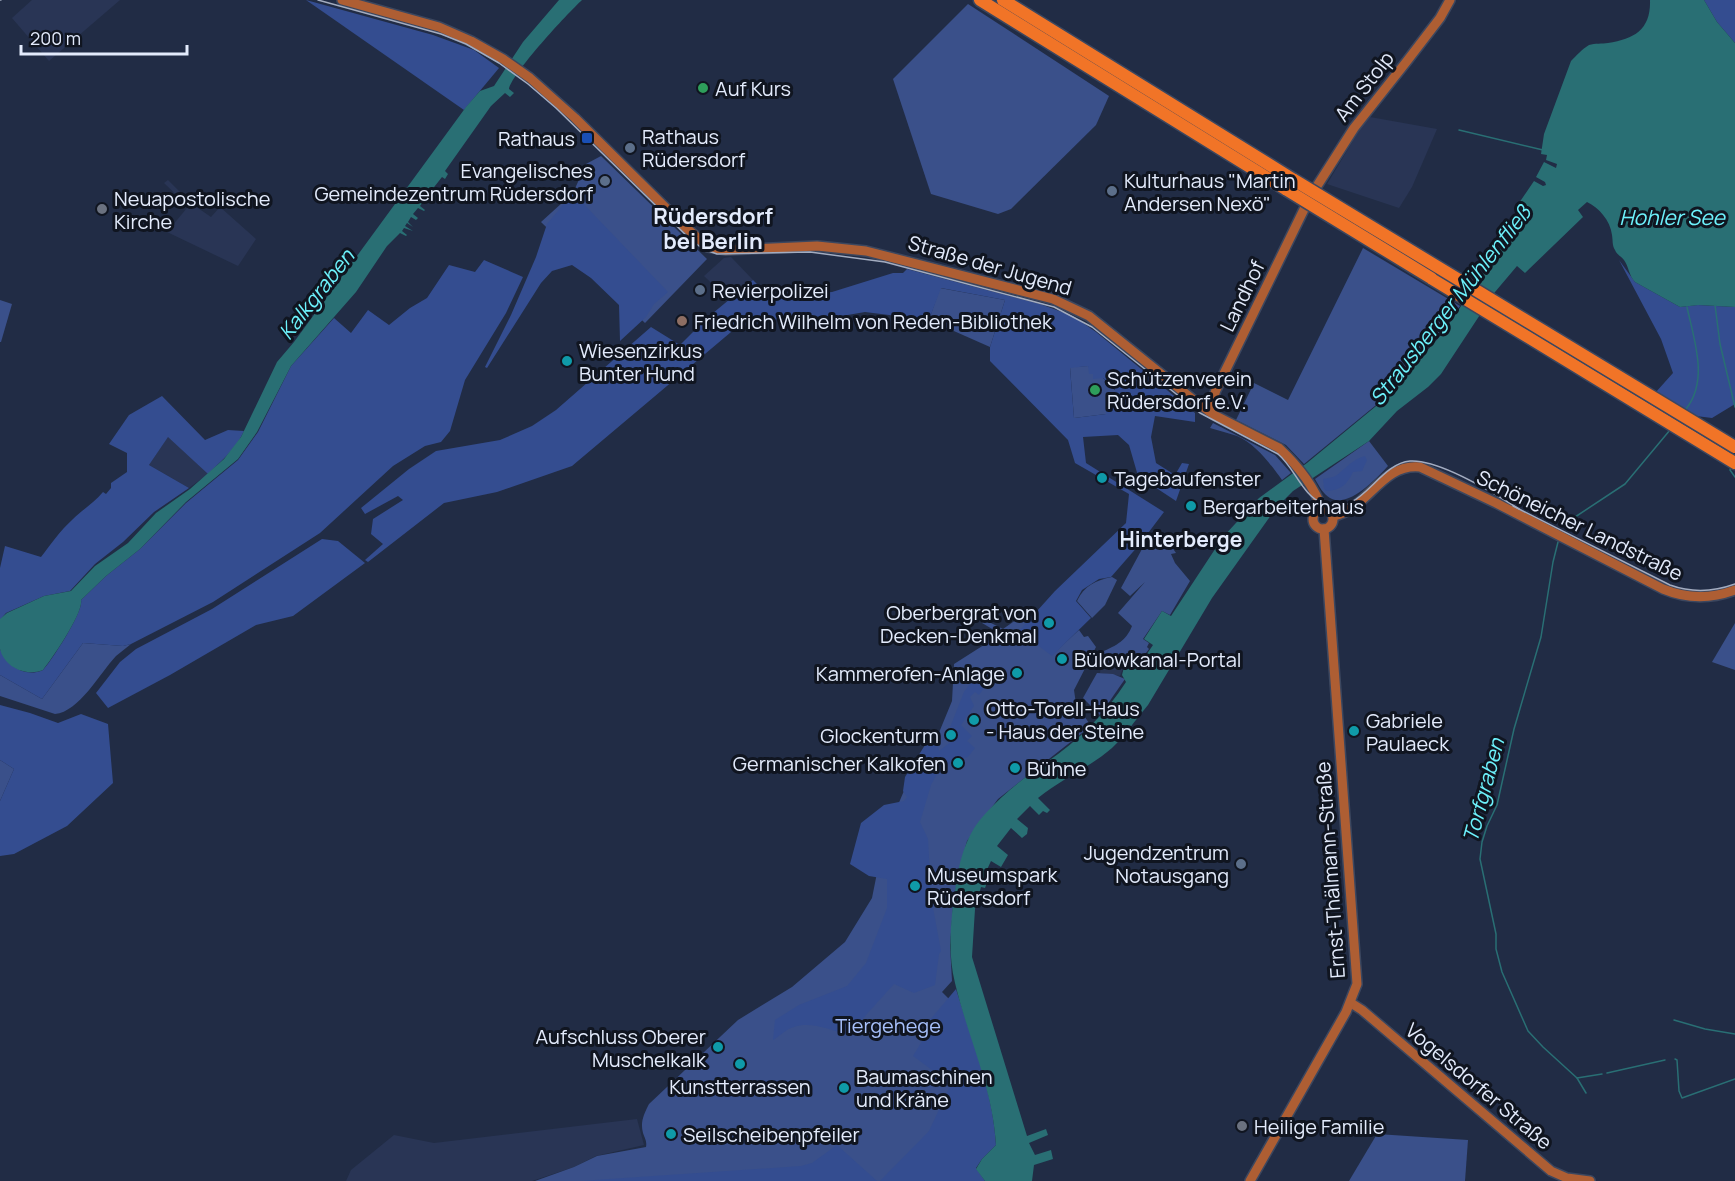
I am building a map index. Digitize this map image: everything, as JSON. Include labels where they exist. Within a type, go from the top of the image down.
[{"type":"highway","points":[[1003,0],[1291,185],[1735,463]]},
{"type":"highway","points":[[984,3],[1735,447]]},
{"type":"main road","name":"Straße der Jugend","points":[[342,0],[439,27],[482,46],[515,67],[558,102],[701,243],[716,249],[817,246],[866,251],[1053,299],[1089,316],[1209,411],[1279,448],[1292,460],[1315,493],[1322,509]]},
{"type":"main road","name":"Am Stolp","points":[[1310,197],[1354,128],[1440,18],[1450,0]]},
{"type":"main road","name":"Landhof","points":[[1209,411],[1216,390],[1310,197]]},
{"type":"main road","name":"Schöneicher Landstraße","points":[[1333,516],[1339,515],[1357,503],[1395,471],[1413,466],[1431,471],[1663,590],[1695,597],[1735,590]]},
{"type":"main road","points":[[1322,509],[1329,511],[1333,516],[1331,525],[1324,529],[1317,528],[1312,520],[1314,513],[1322,509]]},
{"type":"main road","name":"Ernst-Thälmann-Straße","points":[[1250,1181],[1351,1003],[1357,984],[1324,529]]},
{"type":"main road","name":"Vogelsdorfer Straße","points":[[1351,1003],[1551,1171],[1567,1178],[1590,1181]]},
{"type":"shaded area","points":[[32,0],[120,0],[49,61],[12,18]]},
{"type":"shaded area","points":[[306,0],[433,35],[474,50],[499,68],[464,110]]},
{"type":"shaded area","points":[[1704,0],[1735,0],[1735,43],[1717,22]]},
{"type":"shaded area","points":[[1370,117],[1437,129],[1412,187],[1399,208],[1327,184],[1360,129]]},
{"type":"shaded area","points":[[168,180],[192,204],[211,217],[220,207],[256,239],[238,266],[167,232],[187,208],[187,205],[164,183]]},
{"type":"shaded area","points":[[573,193],[668,292],[620,341],[619,305],[591,278],[572,265],[552,271],[541,283],[487,368],[485,367],[536,257],[547,224]]},
{"type":"shaded area","points":[[731,257],[753,280],[729,300],[704,276],[724,258]]},
{"type":"shaded area","points":[[484,260],[523,277],[506,313],[465,380],[450,431],[441,442],[425,446],[393,466],[320,533],[213,602],[131,644],[123,646],[83,643],[42,699],[0,675],[0,649],[7,661],[17,669],[29,672],[43,670],[73,624],[81,606],[81,600],[106,576],[140,549],[186,503],[238,460],[258,432],[291,366],[334,318],[351,333],[368,310],[389,325],[427,298],[449,265],[475,272]]},
{"type":"shaded area","points":[[1619,260],[1635,282],[1680,307],[1698,305],[1735,307],[1735,404],[1712,418],[1696,416],[1656,392],[1673,373],[1661,339]]},
{"type":"shaded area","points":[[907,269],[1040,304],[1073,316],[1195,413],[1195,422],[1155,416],[1151,437],[1156,463],[1175,475],[1182,463],[1189,464],[1176,501],[1138,476],[1129,445],[1118,435],[1083,437],[1086,463],[1164,512],[1111,577],[1099,579],[1082,590],[1076,601],[1091,618],[1052,656],[1019,631],[1055,591],[1126,523],[1129,494],[1075,463],[1068,440],[990,361],[990,347],[1005,300],[941,288],[929,320],[865,312],[836,317],[794,316],[737,327],[572,466],[497,492],[444,503],[368,562],[365,560],[383,544],[371,534],[373,519],[403,500],[398,496],[365,514],[361,508],[409,469],[436,451],[500,440],[532,426],[556,410],[651,327],[680,345],[707,318],[753,280],[769,296],[832,292],[893,273],[903,273]],"holes":[[[1088,366],[1089,374],[1093,374],[1093,379],[1103,378],[1115,389],[1115,400],[1105,401],[1106,414],[1074,418],[1070,368]]]},
{"type":"shaded area","points":[[162,396],[205,440],[228,430],[244,431],[233,449],[208,474],[168,437],[149,465],[189,488],[154,512],[123,542],[95,564],[70,591],[44,596],[6,613],[0,620],[0,568],[5,546],[41,557],[76,516],[103,492],[106,494],[111,488],[111,483],[127,472],[127,453],[109,444],[129,415]]},
{"type":"shaded area","points":[[168,436],[208,474],[189,488],[149,465]]},
{"type":"shaded area","points":[[1365,456],[1367,460],[1362,471],[1353,472],[1340,488],[1326,491],[1323,479],[1335,476],[1353,461]]},
{"type":"shaded area","points":[[322,539],[338,541],[365,563],[293,616],[256,625],[108,708],[96,693],[120,662],[136,649],[212,609]]},
{"type":"shaded area","points":[[1102,658],[1126,660],[1120,676],[1100,673]]},
{"type":"shaded area","points":[[978,673],[985,677],[982,682],[986,685],[979,695],[975,692],[970,697],[974,706],[961,725],[972,736],[967,741],[975,748],[968,757],[954,760],[938,772],[931,785],[920,822],[928,839],[931,897],[941,951],[935,985],[914,993],[894,984],[848,1035],[821,1027],[800,1025],[788,1029],[773,1040],[775,1020],[799,1005],[847,986],[866,963],[887,908],[887,879],[869,876],[850,864],[861,823],[884,805],[904,801],[907,797],[903,791],[905,777],[930,737],[937,743],[939,751],[956,738],[954,730],[949,730],[964,692]]},
{"type":"shaded area","points":[[0,705],[58,723],[81,714],[108,724],[113,783],[67,826],[14,854],[0,856],[0,801],[14,769],[0,760]]},
{"type":"shaded area","points":[[956,989],[991,1105],[996,1145],[976,1168],[985,1181],[880,1181],[929,1131],[951,1084],[913,1056],[927,1033],[929,1021]]},
{"type":"shaded area","points":[[637,1119],[644,1145],[596,1156],[574,1167],[532,1181],[346,1181],[351,1170],[394,1135],[434,1143]]},
{"type":"shaded area","points":[[837,1145],[877,1181],[580,1181],[801,1166],[812,1163]]},
{"type":"green space","points":[[968,4],[1109,96],[1096,125],[1011,209],[998,214],[931,194],[893,79]]},
{"type":"green space","points":[[601,156],[707,259],[645,323],[541,222],[573,193],[586,164]]},
{"type":"green space","points":[[1363,248],[1460,306],[1441,333],[1381,401],[1304,464],[1286,445],[1236,420],[1254,383],[1288,400]]},
{"type":"green space","points":[[940,288],[1005,300],[990,347],[929,320]]},
{"type":"green space","points":[[0,300],[12,304],[1,342],[0,342]]},
{"type":"green space","points":[[1088,366],[1098,378],[1103,378],[1115,390],[1115,400],[1106,414],[1074,418],[1070,367]]},
{"type":"green space","points":[[1213,423],[1275,455],[1291,473],[1282,480],[1250,444],[1237,436],[1210,428]]},
{"type":"green space","points":[[1369,441],[1388,466],[1362,491],[1353,496],[1337,500],[1330,498],[1321,490],[1315,479]]},
{"type":"green space","points":[[1158,536],[1165,537],[1176,553],[1171,554],[1175,563],[1190,581],[1170,615],[1162,611],[1143,639],[1149,643],[1147,647],[1149,649],[1139,662],[1126,663],[1126,660],[1101,658],[1102,652],[1120,642],[1130,631],[1132,626],[1118,613],[1145,582],[1130,596],[1121,588],[1142,549]]},
{"type":"green space","points":[[1112,577],[1117,580],[1105,605],[1092,618],[1077,601],[1091,584]]},
{"type":"green space","name":"Museumspark Rüdersdorf","points":[[1031,616],[1053,654],[1079,630],[1084,637],[1088,636],[1096,647],[1074,690],[1076,704],[1091,726],[998,799],[967,841],[958,874],[950,945],[952,981],[942,992],[950,1000],[967,1181],[535,1181],[597,1156],[646,1147],[642,1125],[649,1104],[738,1020],[792,987],[845,942],[872,898],[884,838],[906,786],[938,735],[952,701],[954,664],[987,643],[994,630],[982,623],[985,620],[1003,629],[1020,617]]},
{"type":"green space","points":[[1735,623],[1735,670],[1712,662]]},
{"type":"green space","points":[[83,643],[123,646],[131,644],[116,656],[81,699],[64,712],[55,714],[0,696],[0,675],[42,699]]},
{"type":"green space","points":[[1097,673],[1113,674],[1125,679],[1100,715],[1083,698]]},
{"type":"green space","points":[[0,760],[14,769],[0,801]]},
{"type":"green space","points":[[1377,1134],[1468,1140],[1465,1181],[1349,1181]]},
{"type":"water","points":[[559,0],[582,0],[553,30],[520,70],[509,89],[514,93],[510,97],[505,93],[491,106],[445,171],[448,174],[445,179],[442,177],[431,191],[436,194],[434,199],[427,196],[420,206],[425,210],[418,208],[413,214],[418,218],[416,220],[411,217],[408,222],[413,227],[407,223],[405,226],[413,231],[404,228],[402,231],[407,235],[400,233],[387,246],[356,292],[291,366],[257,432],[238,459],[186,502],[140,549],[106,576],[81,600],[81,606],[73,625],[43,670],[23,671],[6,661],[0,649],[0,619],[7,613],[44,596],[71,591],[95,566],[128,543],[156,513],[190,489],[224,459],[241,437],[277,362],[466,107],[480,91],[494,86],[523,42]]},
{"type":"water","name":"Hohler See","points":[[1650,0],[1704,0],[1717,22],[1735,43],[1735,307],[1699,305],[1680,307],[1635,282],[1624,260],[1614,248],[1611,230],[1606,220],[1600,211],[1587,202],[1578,210],[1583,217],[1525,273],[1517,266],[1495,292],[1441,374],[1428,387],[1397,411],[1369,441],[1293,491],[1280,504],[1284,509],[1279,515],[1274,511],[1212,598],[1148,705],[1126,733],[1103,755],[1038,798],[1050,810],[1047,813],[1043,811],[1039,815],[1030,806],[1017,819],[1028,828],[1027,834],[1022,838],[1011,828],[997,846],[1008,855],[1001,867],[991,861],[985,874],[989,877],[985,888],[981,887],[975,909],[972,957],[1027,1136],[1046,1129],[1048,1135],[1029,1143],[1035,1155],[1051,1150],[1053,1159],[1034,1165],[1032,1181],[985,1181],[976,1169],[996,1145],[994,1124],[985,1083],[955,983],[950,946],[958,874],[965,846],[973,829],[1007,792],[1070,745],[1091,726],[1126,682],[1122,675],[1125,663],[1140,664],[1153,645],[1144,639],[1162,611],[1171,616],[1223,537],[1259,498],[1307,463],[1381,402],[1442,334],[1522,217],[1526,209],[1519,203],[1534,181],[1543,186],[1546,185],[1536,177],[1544,162],[1556,168],[1557,164],[1546,160],[1547,155],[1541,154],[1544,134],[1571,61],[1589,45],[1626,39],[1640,31],[1648,18]]},
{"type":"waterway","points":[[1459,130],[1543,150]]},
{"type":"waterway","points":[[1715,305],[1720,344],[1735,407]]},
{"type":"waterway","name":"Torfgraben","points":[[1686,409],[1693,398],[1698,373],[1696,346],[1687,307]]},
{"type":"waterway","name":"Torfgraben","points":[[1569,521],[1625,484],[1670,430]]},
{"type":"waterway","points":[[1731,467],[1730,470],[1735,477]]},
{"type":"waterway","name":"Torfgraben","points":[[1558,542],[1541,637],[1514,729],[1497,805],[1482,842],[1480,859],[1502,972],[1528,1031],[1577,1078],[1586,1093]]},
{"type":"waterway","points":[[1674,1020],[1705,1029],[1735,1034]]},
{"type":"waterway","points":[[1675,1059],[1682,1098],[1735,1079]]},
{"type":"waterway","points":[[1607,1073],[1665,1060]]},
{"type":"waterway","points":[[1577,1078],[1602,1074]]},
{"type":"tram line","points":[[318,0],[441,34],[466,44],[499,63],[556,108],[703,249],[717,254],[810,252],[885,262],[1054,307],[1092,327],[1200,413],[1278,454],[1310,495],[1324,504],[1337,506],[1348,504],[1398,464],[1410,461],[1436,465],[1451,471],[1519,509]]},
{"type":"tram line","points":[[1513,506],[1670,585],[1702,590],[1719,589],[1735,584]]},
{"type":"place","name":"Auf Kurs","points":[[703,88]]},
{"type":"place","name":"Rathaus","points":[[587,138]]},
{"type":"place","name":"Rathaus Rüdersdorf","points":[[630,148]]},
{"type":"place","name":"Evangelisches Gemeindezentrum Rüdersdorf","points":[[605,181]]},
{"type":"place","name":"Kulturhaus \"Martin Andersen Nexö\"","points":[[1112,191]]},
{"type":"place","name":"Neuapostolische Kirche","points":[[102,209]]},
{"type":"place","name":"Revierpolizei","points":[[700,290]]},
{"type":"place","name":"Friedrich Wilhelm von Reden-Bibliothek","points":[[682,321]]},
{"type":"place","name":"Wiesenzirkus Bunter Hund","points":[[567,361]]},
{"type":"place","name":"Schützenverein Rüdersdorf e.V.","points":[[1095,390]]},
{"type":"place","name":"Tagebaufenster","points":[[1102,478]]},
{"type":"place","name":"Bergarbeiterhaus","points":[[1191,506]]},
{"type":"place","name":"Oberbergrat von Decken-Denkmal","points":[[1049,623]]},
{"type":"place","name":"Bülowkanal-Portal","points":[[1062,659]]},
{"type":"place","name":"Kammerofen-Anlage","points":[[1017,673]]},
{"type":"place","name":"Otto-Torell-Haus - Haus der Steine","points":[[974,720]]},
{"type":"place","name":"Gabriele Paulaeck","points":[[1354,731]]},
{"type":"place","name":"Glockenturm","points":[[951,735]]},
{"type":"place","name":"Germanischer Kalkofen","points":[[958,763]]},
{"type":"place","name":"Bühne","points":[[1015,768]]},
{"type":"place","name":"Jugendzentrum Notausgang","points":[[1241,864]]},
{"type":"place","name":"Museumspark Rüdersdorf","points":[[915,886]]},
{"type":"place","name":"Aufschluss Oberer Muschelkalk","points":[[718,1047]]},
{"type":"place","name":"Kunstterrassen","points":[[740,1064]]},
{"type":"place","name":"Baumaschinen und Kräne","points":[[844,1088]]},
{"type":"place","name":"Heilige Familie","points":[[1242,1126]]},
{"type":"place","name":"Seilscheibenpfeiler","points":[[671,1134]]},
{"type":"district","name":"Rüdersdorf bei Berlin","points":[[713,228]]},
{"type":"district","name":"Hinterberge","points":[[1181,539]]},
{"type":"water label","name":"Kalkgraben","points":[[316,294]]},
{"type":"water label","name":"Strausberger Mühlenfließ","points":[[1450,305]]},
{"type":"park label","name":"Tiergehege","points":[[888,1025]]}]
